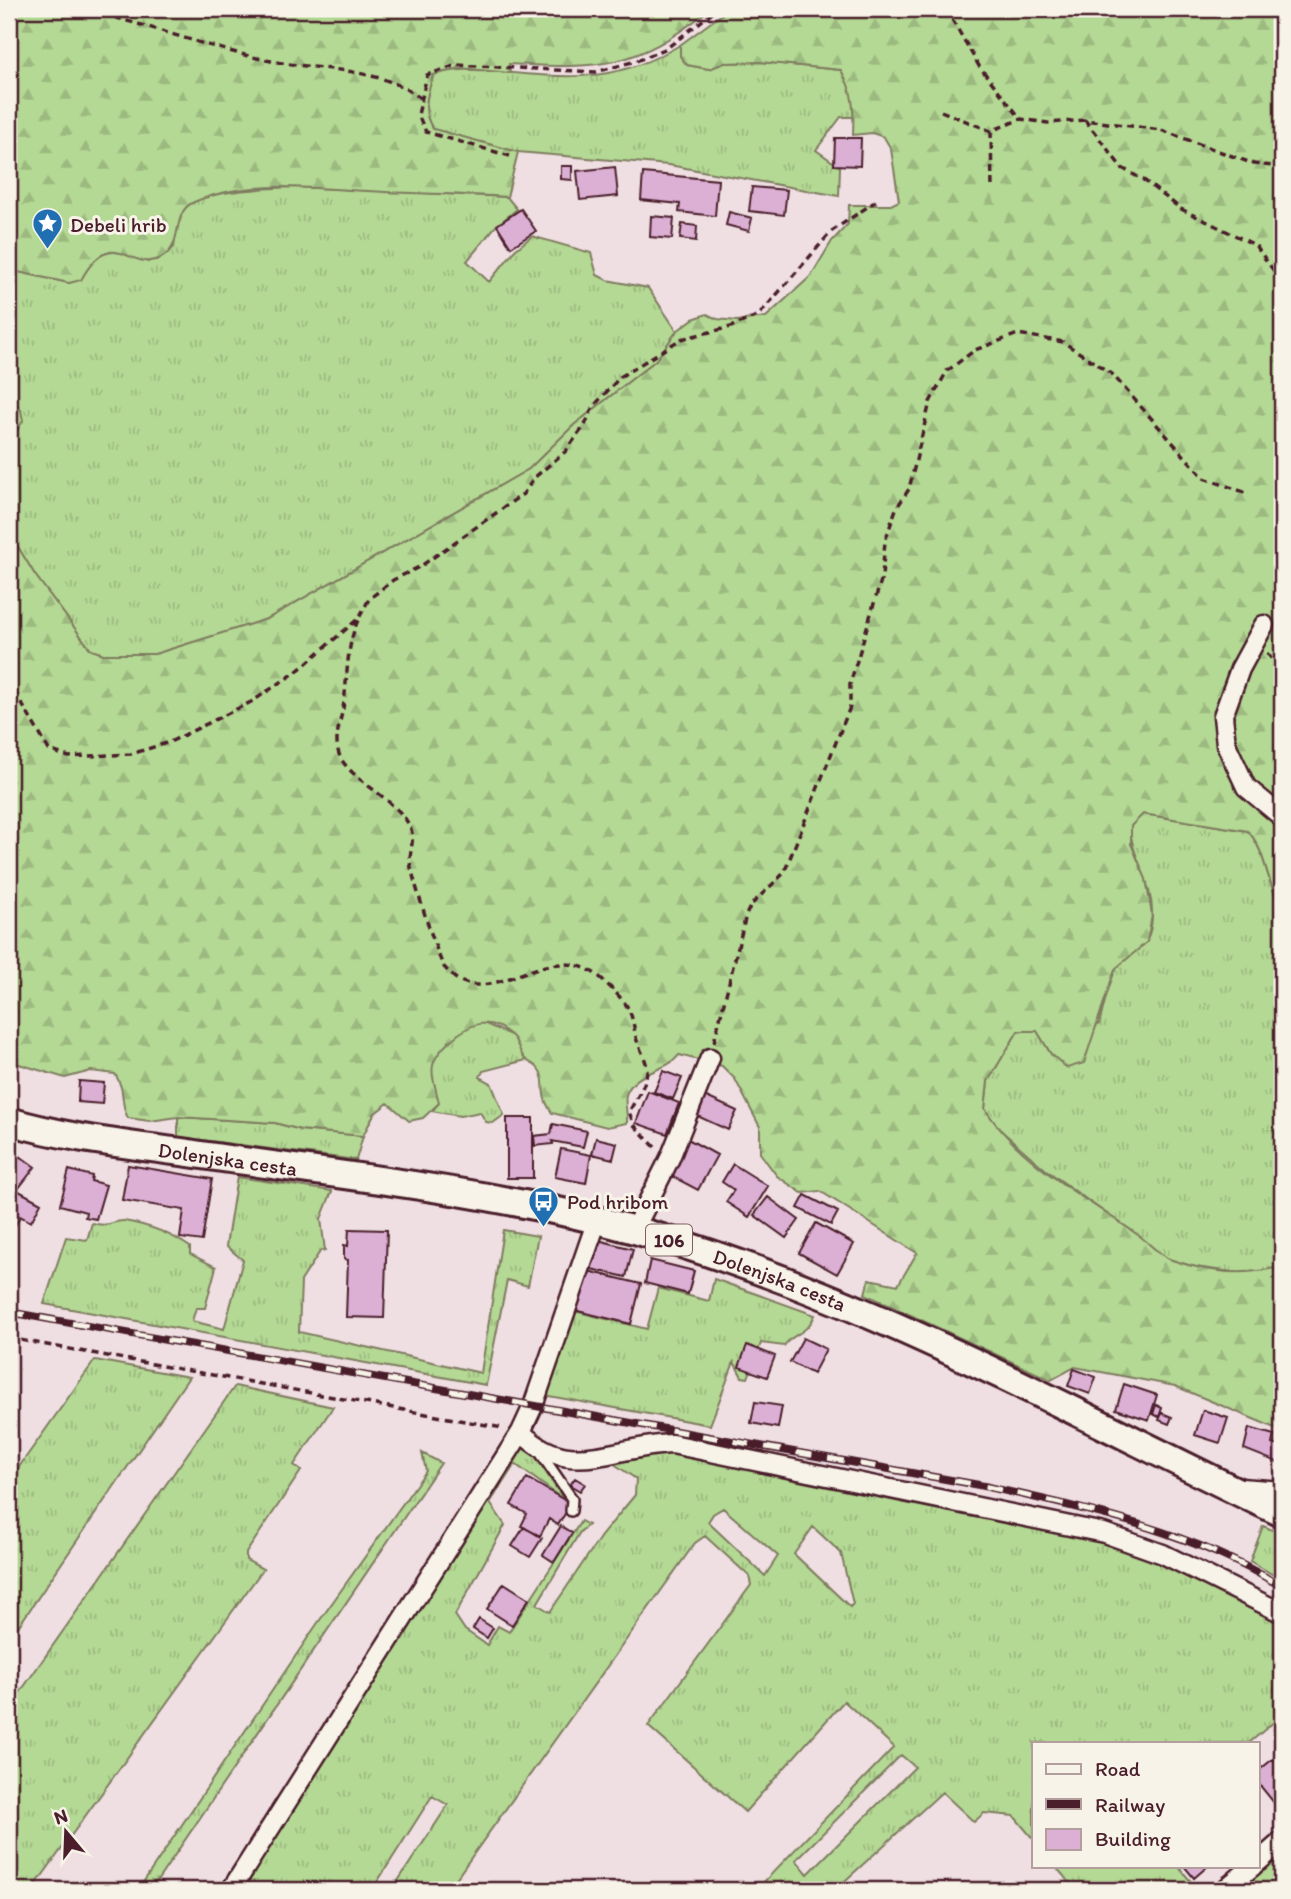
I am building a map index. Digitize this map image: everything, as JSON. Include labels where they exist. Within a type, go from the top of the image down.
[{"type":"main road","name":"Dolenjska cesta","points":[[9,1121],[107,1142],[431,1188],[597,1220],[634,1230],[743,1264],[918,1337],[1282,1513]]},
{"type":"street","points":[[1264,625],[1240,669],[1223,716],[1226,744],[1246,787],[1282,817]]},
{"type":"street","points":[[634,1230],[670,1157],[710,1058]]},
{"type":"street","points":[[232,1890],[521,1432],[533,1406],[597,1220]]},
{"type":"street","points":[[521,1432],[536,1447],[554,1457],[578,1458],[645,1445],[672,1444],[1104,1533],[1163,1554],[1282,1613]]},
{"type":"street","name":"Dolenjska cesta","points":[[1229,1488],[1282,1491]]},
{"type":"street","points":[[1260,1860],[1282,1841]]},
{"type":"street","points":[[1224,1890],[1251,1868]]},
{"type":"lane","points":[[536,1447],[572,1499],[571,1511]]},
{"type":"path","points":[[80,9],[272,61],[348,71],[410,90],[420,98]]},
{"type":"path","points":[[510,156],[426,132],[418,115],[427,75],[457,65],[596,72],[636,61],[667,48],[718,9]]},
{"type":"path","points":[[946,9],[979,66],[1021,119]]},
{"type":"path","points":[[940,111],[991,131],[1021,119],[1048,123],[1084,120],[1161,130],[1254,164],[1282,167]]},
{"type":"path","points":[[1084,120],[1122,167],[1181,209],[1255,245],[1282,282]]},
{"type":"path","points":[[991,131],[992,188]]},
{"type":"path","points":[[670,1157],[654,1146],[631,1121],[629,1112],[643,1086],[648,1066],[636,1039],[632,1009],[598,974],[579,964],[550,964],[494,982],[475,985],[456,979],[443,965],[410,863],[414,843],[409,824],[375,788],[350,771],[339,755],[337,724],[344,705],[346,654],[369,599],[393,580],[421,566],[523,494],[536,477],[566,451],[593,407],[621,377],[681,339],[731,327],[759,315],[832,230],[876,201]]},
{"type":"path","points":[[710,1058],[746,915],[751,905],[784,873],[850,707],[850,684],[882,577],[885,541],[896,509],[909,489],[930,402],[947,371],[975,350],[1018,334],[1063,342],[1112,374],[1204,478],[1247,493]]},
{"type":"path","points":[[9,682],[49,750],[69,757],[131,754],[170,742],[253,701],[296,672],[359,618]]},
{"type":"path","points":[[9,1338],[521,1432]]},
{"type":"green space","points":[[9,9],[710,9],[660,44],[616,61],[568,66],[509,64],[510,73],[460,68],[433,75],[426,110],[433,129],[518,152],[507,197],[288,187],[264,187],[217,194],[187,207],[179,221],[173,246],[161,258],[150,261],[121,253],[103,254],[92,263],[81,280],[69,283],[9,270]]},
{"type":"green space","points":[[729,9],[1282,9],[1282,908],[1259,849],[1248,831],[1143,814],[1131,826],[1131,844],[1146,879],[1152,915],[1147,942],[1115,969],[1084,1063],[1067,1068],[1051,1054],[1037,1031],[1018,1031],[988,1081],[985,1109],[999,1128],[1035,1163],[1167,1258],[1200,1268],[1227,1272],[1254,1272],[1282,1266],[1282,1431],[1175,1386],[1075,1367],[1051,1380],[865,1294],[869,1279],[898,1285],[917,1253],[820,1191],[802,1193],[777,1176],[760,1153],[760,1127],[735,1079],[722,1066],[679,1055],[673,1061],[643,1076],[630,1087],[625,1101],[627,1123],[607,1127],[552,1113],[545,1100],[541,1073],[523,1056],[514,1038],[495,1025],[480,1024],[457,1035],[437,1056],[432,1069],[439,1103],[423,1118],[409,1121],[388,1103],[374,1114],[363,1136],[301,1130],[275,1123],[178,1117],[150,1121],[128,1118],[121,1086],[115,1074],[91,1071],[65,1078],[9,1061],[9,532],[35,575],[91,650],[103,654],[155,654],[267,619],[529,469],[574,425],[656,360],[677,331],[693,319],[707,314],[717,319],[737,321],[766,317],[811,276],[832,241],[848,224],[849,205],[891,205],[899,201],[891,149],[884,137],[872,133],[853,135],[852,101],[841,70],[760,62],[724,63],[709,69],[687,65],[680,56],[680,45]]},
{"type":"green space","points":[[680,45],[680,56],[687,65],[709,69],[724,63],[760,62],[841,70],[852,93],[854,117],[841,117],[816,150],[840,167],[839,196],[669,165],[518,152],[433,129],[429,123],[427,96],[433,75],[464,70],[559,76],[600,74],[638,65]]},
{"type":"green space","points":[[294,187],[507,197],[517,209],[494,228],[467,261],[489,282],[515,250],[532,236],[591,253],[597,275],[607,280],[648,288],[677,331],[656,360],[574,425],[529,469],[267,619],[155,654],[103,654],[91,650],[35,575],[9,532],[9,429],[17,430],[21,410],[9,398],[9,270],[69,283],[81,279],[95,260],[109,253],[126,254],[148,262],[174,247],[181,214],[192,203],[236,191]]},
{"type":"green space","points":[[9,398],[21,410],[23,421],[17,430],[9,429]]},
{"type":"green space","points":[[1143,814],[1248,831],[1259,849],[1282,908],[1282,1266],[1254,1275],[1195,1267],[1168,1259],[1045,1169],[998,1128],[985,1109],[988,1081],[1018,1031],[1037,1031],[1051,1054],[1099,1024],[1115,971],[1147,938],[1151,929],[1152,904],[1134,849],[1130,826]]},
{"type":"green space","points":[[481,1022],[513,1036],[526,1060],[483,1071],[480,1077],[491,1083],[504,1115],[493,1123],[486,1122],[480,1112],[460,1116],[432,1111],[439,1103],[430,1070],[436,1054],[457,1033]]},
{"type":"green space","points":[[178,1117],[275,1123],[301,1130],[363,1136],[356,1160],[178,1137]]},
{"type":"green space","points":[[237,1177],[332,1191],[321,1219],[325,1251],[321,1250],[301,1281],[299,1332],[481,1373],[503,1230],[538,1236],[528,1286],[507,1280],[486,1385],[44,1304],[66,1237],[87,1240],[92,1223],[103,1225],[124,1221],[150,1227],[175,1238],[190,1247],[190,1254],[216,1267],[205,1308],[196,1308],[192,1321],[224,1329],[243,1260],[226,1246]]},
{"type":"green space","points":[[714,1279],[815,1315],[803,1331],[784,1346],[761,1343],[748,1378],[742,1377],[734,1362],[710,1425],[543,1395],[570,1310],[647,1329],[658,1288],[709,1301]]},
{"type":"green space","points":[[95,1360],[189,1377],[9,1640],[9,1481]]},
{"type":"green space","points":[[235,1386],[333,1407],[294,1465],[301,1471],[246,1553],[246,1560],[263,1569],[32,1890],[9,1890],[9,1708]]},
{"type":"green space","points":[[525,1448],[534,1454],[564,1500],[515,1464],[490,1503],[505,1525],[455,1615],[465,1630],[487,1645],[498,1626],[509,1632],[581,1521],[588,1525],[580,1532],[537,1604],[550,1612],[601,1536],[635,1495],[636,1479],[610,1461],[619,1457],[671,1453],[825,1481],[1117,1545],[1167,1562],[1282,1620],[1282,1715],[1250,1742],[1032,1742],[1032,1838],[1014,1816],[984,1813],[974,1822],[942,1792],[835,1890],[756,1890],[894,1747],[844,1701],[745,1812],[648,1726],[751,1585],[749,1576],[705,1536],[695,1543],[448,1890],[392,1890],[448,1805],[432,1796],[372,1890],[355,1885],[351,1890],[238,1890],[518,1450]],"holes":[[[723,1508],[778,1556],[765,1576],[708,1522],[713,1514]],[[813,1527],[841,1553],[853,1604],[850,1607],[794,1554]],[[901,1755],[915,1767],[808,1874],[796,1860]]]},
{"type":"green space","points":[[422,1453],[441,1463],[151,1890],[138,1890],[315,1627],[426,1471]]},
{"type":"green space","points":[[1263,1526],[1282,1534],[1282,1580],[1250,1561]]},
{"type":"green space","points":[[1282,1851],[1282,1890],[1232,1890]]},
{"type":"green space","points":[[1057,1868],[1180,1868],[1198,1890],[1076,1890]]},
{"type":"building","points":[[835,138],[861,138],[860,166],[834,165]]},
{"type":"building","points":[[561,166],[572,166],[572,180],[561,179]]},
{"type":"building","points":[[615,167],[618,196],[580,200],[577,171]]},
{"type":"building","points":[[643,173],[718,180],[715,216],[679,212],[680,204],[641,200]]},
{"type":"building","points":[[752,187],[787,190],[784,215],[749,211]]},
{"type":"building","points":[[521,209],[536,231],[511,247],[497,225]]},
{"type":"building","points":[[729,212],[752,218],[749,231],[726,225]]},
{"type":"building","points":[[651,216],[674,218],[672,239],[650,237]]},
{"type":"building","points":[[682,224],[697,226],[696,241],[680,239]]},
{"type":"building","points":[[663,1071],[682,1078],[673,1099],[654,1092]]},
{"type":"building","points":[[79,1081],[104,1083],[102,1104],[78,1102]]},
{"type":"building","points":[[648,1091],[679,1103],[667,1134],[636,1123]]},
{"type":"building","points":[[702,1095],[737,1111],[728,1130],[693,1114]]},
{"type":"building","points":[[507,1118],[533,1118],[533,1178],[507,1178]]},
{"type":"building","points":[[553,1124],[587,1131],[583,1147],[552,1141],[553,1144],[535,1146],[534,1136],[551,1134]]},
{"type":"building","points":[[596,1138],[617,1143],[613,1159],[592,1154]]},
{"type":"building","points":[[686,1138],[717,1155],[698,1190],[666,1173]]},
{"type":"building","points":[[561,1149],[591,1155],[586,1183],[555,1177]]},
{"type":"building","points":[[20,1156],[35,1167],[18,1189],[9,1182],[9,1171]]},
{"type":"building","points":[[733,1164],[768,1186],[749,1217],[726,1202],[734,1190],[722,1182]]},
{"type":"building","points":[[128,1165],[212,1179],[202,1241],[180,1238],[184,1210],[122,1200]]},
{"type":"building","points":[[69,1170],[92,1176],[91,1181],[106,1185],[96,1219],[85,1217],[86,1212],[60,1205]]},
{"type":"building","points":[[17,1190],[41,1203],[31,1222],[20,1216],[9,1237],[9,1205]]},
{"type":"building","points":[[805,1195],[838,1212],[831,1225],[798,1208]]},
{"type":"building","points":[[768,1197],[799,1220],[786,1238],[754,1215]]},
{"type":"building","points":[[816,1223],[854,1244],[837,1274],[799,1253]]},
{"type":"building","points":[[349,1229],[387,1230],[384,1318],[346,1317],[348,1260],[344,1259],[344,1245],[348,1246]]},
{"type":"building","points":[[594,1239],[633,1249],[626,1277],[587,1268]]},
{"type":"building","points":[[650,1260],[694,1271],[688,1294],[645,1283]]},
{"type":"building","points":[[584,1270],[641,1284],[631,1324],[574,1310]]},
{"type":"building","points":[[803,1338],[826,1349],[813,1374],[790,1362]]},
{"type":"building","points":[[747,1345],[775,1356],[767,1377],[739,1367]]},
{"type":"building","points":[[1074,1369],[1096,1377],[1090,1394],[1068,1386]]},
{"type":"building","points":[[1124,1384],[1157,1395],[1149,1420],[1116,1409]]},
{"type":"building","points":[[755,1402],[782,1406],[778,1428],[751,1423]]},
{"type":"building","points":[[1156,1405],[1162,1408],[1159,1417],[1153,1414]]},
{"type":"building","points":[[1203,1410],[1228,1418],[1220,1443],[1195,1435]]},
{"type":"building","points":[[1162,1413],[1172,1417],[1169,1424],[1159,1420]]},
{"type":"building","points":[[1249,1428],[1274,1435],[1272,1444],[1282,1447],[1282,1464],[1244,1449]]},
{"type":"building","points":[[527,1478],[571,1504],[558,1525],[549,1519],[540,1536],[521,1526],[527,1514],[511,1505]]},
{"type":"building","points":[[575,1478],[585,1484],[580,1491],[570,1485]]},
{"type":"building","points":[[561,1526],[572,1533],[554,1562],[543,1555]]},
{"type":"building","points":[[524,1527],[542,1538],[530,1557],[512,1546]]},
{"type":"building","points":[[504,1583],[529,1599],[512,1625],[487,1609]]},
{"type":"building","points":[[479,1619],[493,1628],[487,1638],[473,1629]]},
{"type":"building","points":[[1273,1759],[1282,1770],[1282,1806],[1279,1809],[1260,1785],[1260,1769]]},
{"type":"building","points":[[1186,1868],[1206,1868],[1194,1878]]},
{"type":"railway","points":[[9,1312],[979,1485],[1135,1523],[1211,1550],[1282,1587]]},
{"type":"place","name":"Debeli hrib","points":[[47,251]]},
{"type":"place","name":"Pod hribom","points":[[544,1228]]}]
